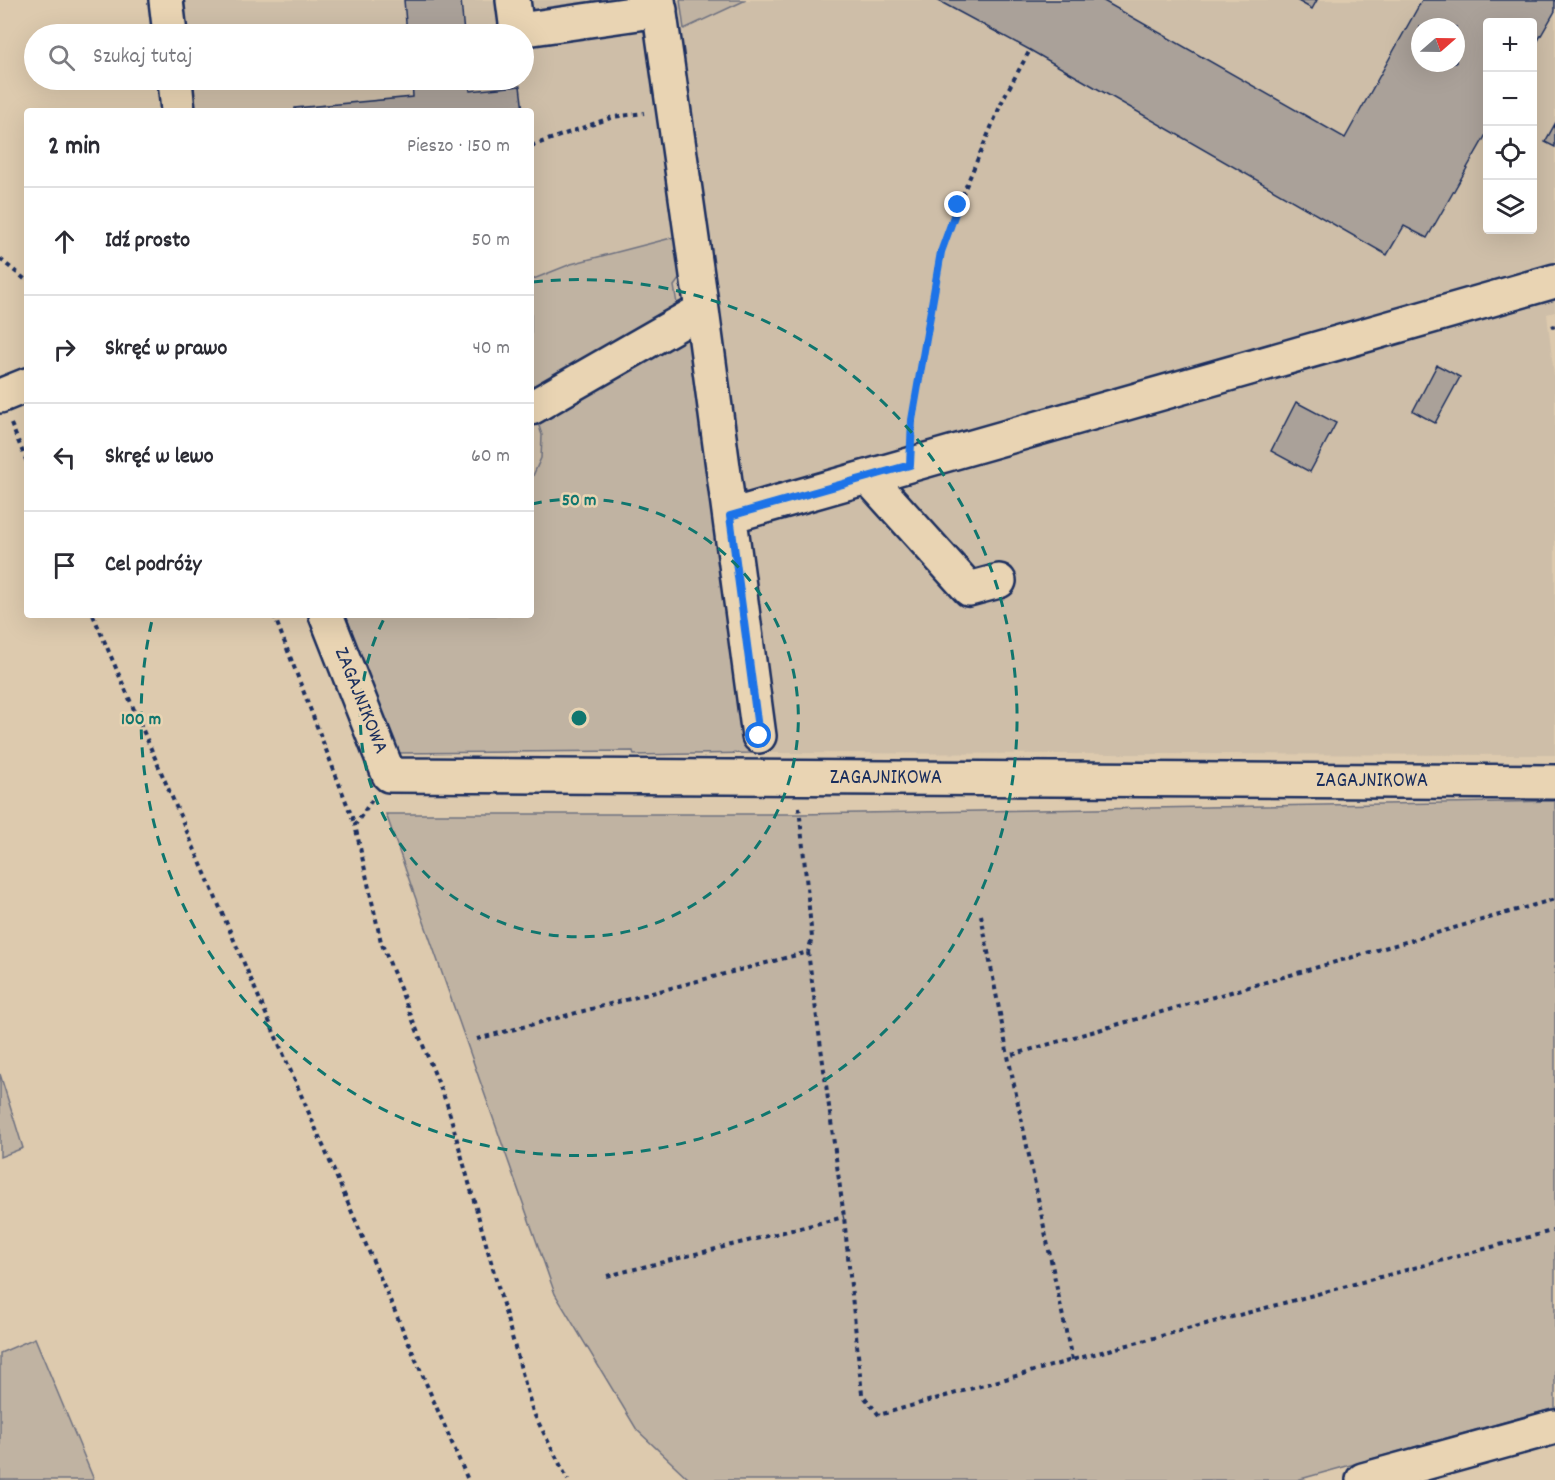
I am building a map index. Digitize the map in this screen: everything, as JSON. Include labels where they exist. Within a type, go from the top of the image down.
[{"type":"street","points":[[166,0],[169,24]]},
{"type":"street","points":[[513,0],[518,24]]},
{"type":"street","points":[[534,28],[659,5],[759,736]]},
{"type":"street","points":[[176,90],[178,108]]},
{"type":"street","points":[[730,516],[1555,281]]},
{"type":"street","points":[[534,406],[702,309]]},
{"type":"street","points":[[4,408],[24,388]]},
{"type":"street","points":[[868,477],[969,589],[999,581]]},
{"type":"street","name":"ZAGAJNIKOWA","points":[[327,618],[389,775],[1555,783]]},
{"type":"street","points":[[1363,1480],[1555,1427]]},
{"type":"path","points":[[910,465],[912,420],[941,252],[958,205],[1004,97],[1030,50]]},
{"type":"path","points":[[534,145],[614,117],[674,109]]},
{"type":"path","points":[[0,259],[24,279]]},
{"type":"path","points":[[4,408],[24,455]]},
{"type":"path","points":[[94,618],[468,1480]]},
{"type":"path","points":[[275,618],[355,825],[381,942],[447,1104],[533,1412],[568,1480]]},
{"type":"path","points":[[355,825],[389,775]]},
{"type":"path","points":[[794,779],[800,814],[812,938],[808,952],[844,1217],[862,1394],[879,1415],[1072,1360],[1555,1230]]},
{"type":"path","points":[[1008,1056],[1555,900]]},
{"type":"path","points":[[981,915],[1072,1360]]},
{"type":"path","points":[[477,1039],[808,952]]},
{"type":"path","points":[[607,1276],[844,1217]]},
{"type":"shaded area","points":[[183,0],[1555,0],[1555,312],[1547,314],[1555,384],[1555,755],[751,753],[634,755],[633,751],[395,753],[347,618],[534,618],[534,108],[195,108],[193,90],[534,90],[534,24],[186,24]]},
{"type":"shaded area","points":[[680,0],[746,0],[684,29]]},
{"type":"shaded area","points":[[679,236],[685,271],[674,286],[679,316],[534,400],[534,279],[571,264]]},
{"type":"shaded area","points":[[693,324],[751,753],[634,755],[633,751],[395,753],[347,618],[534,618],[534,473],[541,458],[542,435],[535,414]]},
{"type":"shaded area","points":[[1555,801],[1555,1408],[1297,1480],[690,1480],[637,1430],[555,1294],[386,814],[800,814]]},
{"type":"shaded area","points":[[0,1074],[23,1148],[0,1157]]},
{"type":"shaded area","points":[[35,1338],[94,1480],[0,1480],[0,1353]]},
{"type":"building","points":[[404,0],[461,0],[463,24],[406,24]]},
{"type":"building","points":[[937,0],[1102,0],[1345,138],[1411,20],[1411,72],[1465,72],[1465,18],[1412,18],[1422,0],[1555,0],[1555,11],[1537,42],[1537,18],[1483,18],[1483,140],[1427,238],[1404,226],[1387,255],[1030,50]]},
{"type":"building","points":[[1296,0],[1317,0],[1312,9]]},
{"type":"building","points":[[413,90],[520,90],[523,108],[295,108],[413,97]]},
{"type":"building","points":[[1555,124],[1555,147],[1545,142]]},
{"type":"building","points":[[1437,365],[1460,377],[1435,423],[1413,411]]},
{"type":"building","points":[[1296,402],[1336,423],[1310,472],[1271,451]]},
{"type":"route","points":[[759,736],[730,516],[910,465],[912,420],[941,252],[958,205]]}]
